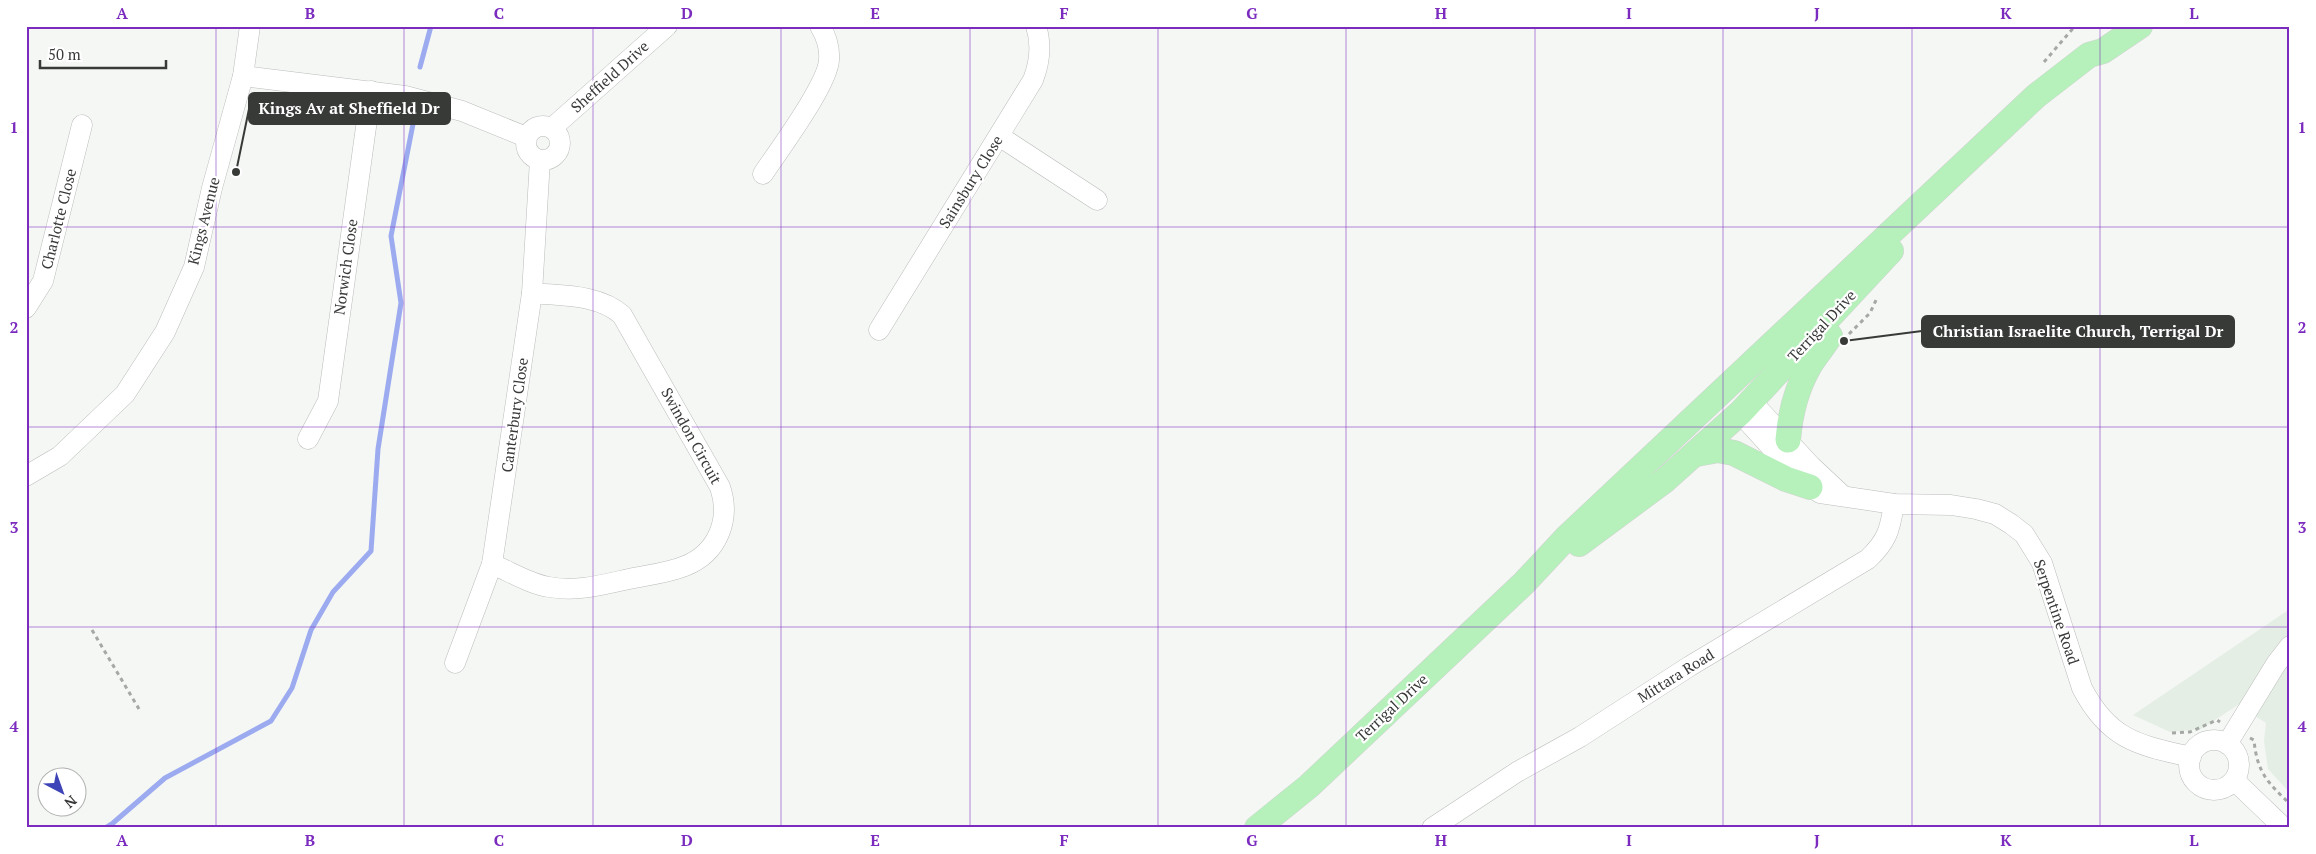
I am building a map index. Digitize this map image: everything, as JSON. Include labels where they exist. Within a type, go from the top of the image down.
[{"type":"main road","name":"Terrigal Drive","points":[[1257,828],[1310,786],[1524,583],[1567,537],[1853,280],[2041,103],[2098,60],[2103,50],[2140,26]]},
{"type":"main road","name":"Terrigal Drive","points":[[1524,583],[1619,515],[1696,454],[1744,406],[1853,280]]},
{"type":"main road","points":[[1788,440],[1790,416],[1803,380],[1853,280]]},
{"type":"main road","points":[[1620,488],[1720,413],[1744,406]]},
{"type":"main road","points":[[1696,454],[1718,450],[1734,453],[1786,479],[1810,487]]},
{"type":"street","name":"Kings Avenue","points":[[26,476],[60,456],[125,394],[165,332],[194,266],[212,188],[243,76],[250,26]]},
{"type":"street","name":"Sheffield Drive","points":[[552,128],[667,26]]},
{"type":"street","points":[[763,174],[823,81],[829,60],[827,42],[820,26]]},
{"type":"street","name":"Sainsbury Close","points":[[879,330],[999,136],[1037,70],[1040,48],[1036,26]]},
{"type":"street","points":[[243,76],[405,96],[462,111],[526,137]]},
{"type":"street","name":"Norwich Close","points":[[308,439],[328,401],[370,91]]},
{"type":"street","name":"Charlotte Close","points":[[26,308],[43,281],[82,125]]},
{"type":"street","points":[[537,126],[552,128],[559,138],[559,149],[552,158],[540,160],[528,152],[526,137],[537,126]]},
{"type":"street","points":[[999,136],[1097,200]]},
{"type":"street","name":"Canterbury Close","points":[[455,663],[492,564],[532,293],[540,160]]},
{"type":"street","name":"Swindon Circuit","points":[[492,564],[536,584],[559,588],[583,589],[687,565],[713,545],[720,534],[725,516],[720,487],[622,315],[615,308],[594,300],[532,293]]},
{"type":"street","name":"Serpentine Road","points":[[1744,406],[1788,440],[1811,466],[1842,495]]},
{"type":"street","name":"Serpentine Road","points":[[1744,406],[1810,487],[1820,493],[1894,504],[1951,505],[1976,509],[1995,514],[2024,534],[2042,563],[2080,681],[2091,706],[2104,721],[2120,734],[2142,746],[2191,757]]},
{"type":"street","name":"Mittara Road","points":[[1432,828],[1517,772],[1580,737],[1690,666],[1868,559],[1882,546],[1890,529],[1894,504]]},
{"type":"street","points":[[2227,744],[2276,664],[2290,646]]},
{"type":"street","points":[[2215,740],[2227,744],[2234,749],[2239,761],[2239,770],[2235,781],[2228,787],[2208,790],[2199,785],[2190,772],[2191,757],[2195,749],[2207,742],[2215,740]]},
{"type":"street","points":[[2235,781],[2284,828]]},
{"type":"path","points":[[2044,62],[2076,26]]},
{"type":"path","points":[[92,630],[139,709]]},
{"type":"shaded area","points":[[2290,609],[2290,793],[2268,769],[2264,741],[2266,723],[2238,705],[2201,729],[2170,732],[2133,715]]},
{"type":"waterway","points":[[420,67],[431,26]]},
{"type":"waterway","points":[[105,828],[165,778],[271,721],[292,688],[311,630],[333,592],[371,551],[378,449],[401,303],[391,236],[413,124]]},
{"type":"place","name":"Kings Av at Sheffield Dr","points":[[236,172]]},
{"type":"place","name":"Christian Israelite Church, Terrigal Dr","points":[[1844,341]]}]
